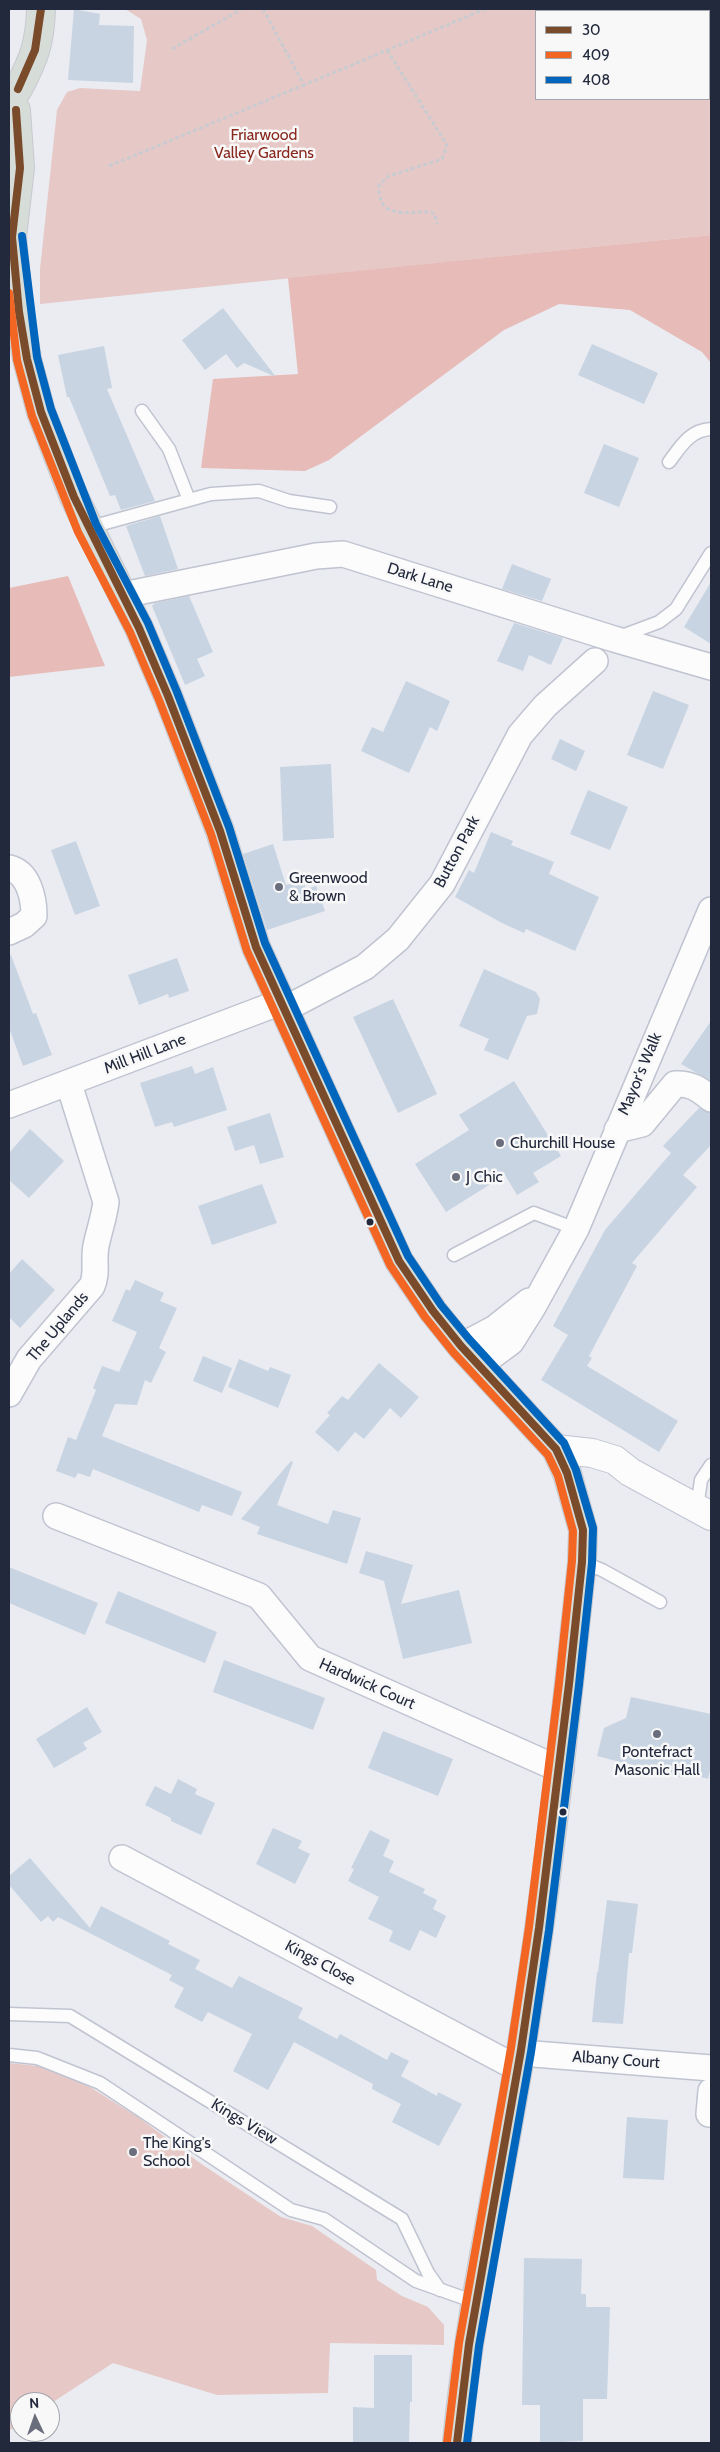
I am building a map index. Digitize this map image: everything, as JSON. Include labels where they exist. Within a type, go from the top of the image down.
[{"type":"highway","points":[[41,9],[40,36],[34,60],[13,98],[20,168],[10,232],[26,359],[41,412],[87,528],[123,595],[168,696],[217,822],[256,947],[399,1261],[433,1311],[562,1461],[583,1530],[582,1562],[561,1770],[519,2060],[475,2302],[457,2443]]},
{"type":"street","name":"Dark Lane","points":[[123,595],[316,556],[343,554],[614,639],[711,667]]},
{"type":"street","name":"Button Park","points":[[283,1006],[365,967],[398,939],[442,884],[520,735],[545,706],[595,661]]},
{"type":"street","points":[[9,868],[18,870],[25,877],[34,905],[34,916],[24,925],[9,932]]},
{"type":"street","name":"Mayor's Walk","points":[[480,1366],[511,1342],[576,1229],[711,910]]},
{"type":"street","name":"Mill Hill Lane","points":[[9,1105],[283,1006]]},
{"type":"street","points":[[617,1130],[642,1124],[675,1084],[684,1083],[697,1087],[711,1099]]},
{"type":"street","name":"The Uplands","points":[[9,1394],[29,1359],[92,1286],[96,1277],[95,1248],[104,1219],[106,1202],[69,1084]]},
{"type":"street","name":"Mayor's Walk","points":[[462,1346],[495,1328],[541,1291]]},
{"type":"street","points":[[562,1461],[592,1454],[616,1460],[630,1472],[704,1512]]},
{"type":"street","name":"Hardwick Court","points":[[56,1516],[259,1596],[310,1658],[561,1770]]},
{"type":"street","name":"Kings Close","points":[[122,1858],[519,2060]]},
{"type":"street","name":"Albany Court","points":[[519,2060],[711,2068]]},
{"type":"lane","points":[[142,411],[169,449],[189,500]]},
{"type":"lane","points":[[669,462],[688,436],[702,430],[711,429]]},
{"type":"lane","points":[[87,528],[211,494],[259,492],[289,501],[330,507]]},
{"type":"lane","points":[[614,639],[658,622],[676,609],[711,553]]},
{"type":"lane","points":[[454,1256],[534,1214],[576,1229]]},
{"type":"lane","points":[[704,1512],[700,1480],[711,1466]]},
{"type":"lane","points":[[582,1562],[602,1570],[660,1602]]},
{"type":"lane","name":"Kings View","points":[[9,2014],[70,2016],[402,2219],[428,2273],[440,2290]]},
{"type":"lane","points":[[9,2055],[37,2058],[100,2084],[291,2210],[324,2219],[416,2281],[475,2302]]},
{"type":"path","points":[[172,48],[242,9]]},
{"type":"path","points":[[263,9],[304,85]]},
{"type":"path","points":[[109,166],[485,9]]},
{"type":"path","points":[[387,50],[447,145],[442,160],[388,176],[379,185],[378,196],[382,206],[392,212],[430,212],[435,214],[437,224]]},
{"type":"green space","name":"Friarwood Valley Gardens","points":[[125,9],[711,9],[711,235],[40,304],[40,269],[57,110],[67,92],[80,88],[140,91],[147,40],[141,19]]},
{"type":"green space","name":"The King's School","points":[[9,2063],[38,2066],[85,2084],[138,2117],[200,2163],[281,2217],[312,2226],[376,2270],[377,2280],[402,2296],[428,2307],[444,2325],[444,2345],[330,2343],[328,2393],[217,2395],[113,2363],[60,2397],[60,2392],[10,2392],[9,2431]]},
{"type":"shaded area","points":[[711,235],[711,363],[702,352],[630,310],[559,304],[504,330],[329,460],[305,471],[201,468],[213,379],[298,374],[288,278]]},
{"type":"shaded area","points":[[68,576],[105,666],[9,677],[9,588]]},
{"type":"building","points":[[74,9],[100,14],[99,25],[134,26],[133,83],[68,80]]},
{"type":"building","points":[[223,308],[276,377],[244,363],[237,368],[226,354],[205,370],[182,340]]},
{"type":"building","points":[[592,344],[658,373],[644,404],[578,375]]},
{"type":"building","points":[[104,346],[112,388],[107,389],[155,501],[121,510],[115,495],[110,496],[69,397],[67,397],[58,355]]},
{"type":"building","points":[[604,444],[639,458],[619,507],[584,493]]},
{"type":"building","points":[[160,516],[178,569],[145,576],[126,526]]},
{"type":"building","points":[[512,564],[551,579],[542,601],[502,589]]},
{"type":"building","points":[[711,582],[711,644],[684,627]]},
{"type":"building","points":[[189,596],[213,652],[197,659],[205,676],[185,685],[152,606],[155,603]]},
{"type":"building","points":[[514,623],[563,638],[551,665],[529,655],[523,671],[497,661]]},
{"type":"building","points":[[406,681],[450,701],[437,731],[430,727],[409,773],[361,751],[372,727],[383,732]]},
{"type":"building","points":[[653,691],[689,705],[663,769],[627,755]]},
{"type":"building","points":[[560,739],[585,751],[576,771],[551,759]]},
{"type":"building","points":[[331,764],[334,838],[283,841],[280,767]]},
{"type":"building","points":[[588,790],[628,807],[610,850],[570,834]]},
{"type":"building","points":[[491,832],[513,841],[511,845],[554,862],[549,874],[599,897],[575,951],[526,929],[524,933],[455,897],[469,870],[474,873]]},
{"type":"building","points":[[76,841],[100,906],[75,915],[51,850]]},
{"type":"building","name":"Greenwood & Brown","points":[[273,844],[286,885],[303,880],[306,889],[316,886],[325,911],[267,930],[243,854]]},
{"type":"building","points":[[11,955],[33,1014],[36,1013],[52,1055],[23,1066],[9,1028],[9,956]]},
{"type":"building","points":[[177,958],[189,991],[169,998],[168,994],[139,1005],[128,975]]},
{"type":"building","points":[[484,969],[536,992],[540,999],[537,1014],[527,1016],[508,1060],[484,1050],[489,1039],[459,1026]]},
{"type":"building","points":[[393,999],[437,1094],[398,1113],[353,1017]]},
{"type":"building","points":[[711,1021],[711,1081],[681,1064]]},
{"type":"building","points":[[192,1066],[195,1074],[213,1067],[227,1110],[174,1127],[172,1122],[155,1127],[140,1083]]},
{"type":"building","name":"Churchill House","points":[[514,1081],[561,1156],[533,1173],[539,1182],[517,1195],[505,1175],[446,1212],[415,1164],[469,1130],[459,1115]]},
{"type":"building","points":[[699,1108],[711,1113],[711,1145],[683,1175],[697,1187],[632,1263],[637,1266],[589,1356],[592,1358],[587,1366],[678,1421],[659,1452],[541,1380],[568,1335],[553,1326],[605,1230],[671,1153],[663,1146]]},
{"type":"building","points":[[270,1113],[284,1157],[260,1164],[254,1145],[235,1151],[227,1127]]},
{"type":"building","points":[[30,1129],[64,1161],[29,1198],[9,1180],[9,1153]]},
{"type":"building","points":[[262,1184],[277,1223],[212,1245],[198,1206]]},
{"type":"building","points":[[22,1259],[55,1290],[20,1328],[9,1317],[9,1274]]},
{"type":"building","points":[[135,1280],[164,1293],[160,1301],[177,1308],[159,1348],[166,1352],[151,1383],[145,1380],[137,1405],[115,1404],[102,1436],[242,1492],[232,1516],[202,1505],[199,1512],[93,1469],[90,1477],[78,1473],[75,1478],[56,1471],[68,1437],[76,1440],[96,1390],[93,1388],[102,1366],[119,1372],[137,1332],[112,1321],[126,1289],[130,1291]]},
{"type":"building","points":[[203,1356],[232,1368],[222,1393],[193,1381]]},
{"type":"building","points":[[239,1359],[268,1371],[270,1367],[291,1375],[278,1408],[228,1387]]},
{"type":"building","points":[[379,1363],[419,1397],[401,1418],[390,1408],[364,1439],[355,1432],[338,1452],[315,1432],[330,1415],[327,1413],[342,1396],[348,1400]]},
{"type":"building","points":[[291,1461],[293,1462],[277,1505],[328,1524],[333,1510],[361,1518],[347,1564],[257,1534],[260,1527],[241,1519]]},
{"type":"building","points":[[366,1551],[413,1565],[401,1604],[459,1590],[472,1643],[403,1659],[384,1581],[359,1573]]},
{"type":"building","points":[[9,1567],[98,1603],[85,1635],[9,1603]]},
{"type":"building","points":[[118,1591],[217,1632],[205,1663],[105,1623]]},
{"type":"building","points":[[224,1660],[325,1698],[313,1730],[213,1692]]},
{"type":"building","name":"Pontefract Masonic Hall","points":[[631,1697],[711,1714],[711,1767],[708,1779],[683,1772],[682,1778],[597,1756],[604,1728],[626,1718]]},
{"type":"building","points":[[87,1707],[102,1732],[83,1743],[87,1749],[54,1768],[36,1739]]},
{"type":"building","points":[[383,1731],[453,1759],[438,1796],[368,1768]]},
{"type":"building","points":[[178,1779],[197,1789],[195,1794],[215,1803],[201,1835],[171,1821],[171,1818],[145,1805],[155,1786],[171,1794]]},
{"type":"building","points":[[273,1828],[302,1841],[298,1848],[310,1854],[295,1884],[256,1864]]},
{"type":"building","points":[[370,1830],[390,1840],[383,1856],[394,1861],[389,1872],[425,1889],[423,1893],[437,1900],[433,1909],[446,1916],[436,1938],[420,1930],[410,1951],[389,1941],[393,1931],[368,1919],[379,1897],[348,1881],[354,1869],[351,1868]]},
{"type":"building","points":[[30,1858],[90,1928],[101,1906],[170,1941],[168,1944],[200,1960],[195,1969],[232,1988],[239,1976],[303,2008],[298,2018],[337,2039],[340,2034],[387,2060],[391,2052],[409,2061],[401,2076],[437,2096],[438,2092],[462,2104],[439,2146],[392,2122],[401,2104],[372,2089],[373,2084],[294,2042],[268,2090],[233,2071],[252,2034],[208,2012],[202,2022],[174,2007],[184,1988],[169,1980],[172,1975],[58,1917],[53,1922],[48,1916],[41,1922],[9,1885],[9,1876]]},
{"type":"building","points":[[607,1900],[638,1904],[632,1953],[629,1953],[623,2024],[592,2022]]},
{"type":"building","points":[[627,2117],[668,2120],[664,2180],[623,2178]]},
{"type":"building","points":[[524,2258],[582,2259],[581,2294],[586,2294],[586,2307],[610,2307],[607,2399],[583,2399],[583,2441],[540,2443],[540,2405],[522,2405]]},
{"type":"building","points":[[374,2355],[412,2355],[412,2402],[410,2402],[409,2443],[353,2443],[353,2407],[374,2408]]},
{"type":"transit line","name":"30","points":[[18,89],[35,50],[41,9]]},
{"type":"transit line","name":"30","points":[[16,110],[20,168],[12,237],[19,312],[27,359],[41,412],[74,497],[139,628],[168,696],[220,831],[256,947],[399,1261],[433,1311],[461,1346],[556,1449],[567,1473],[583,1530],[582,1562],[569,1684],[539,1928],[521,2050],[469,2344],[457,2443]]},
{"type":"transit line","name":"408","points":[[22,236],[37,357],[51,409],[96,524],[148,623],[177,692],[229,827],[265,943],[408,1256],[441,1305],[469,1339],[564,1443],[576,1470],[593,1528],[592,1563],[579,1685],[549,1930],[531,2052],[479,2346],[467,2443]]},
{"type":"transit line","name":"409","points":[[9,293],[17,360],[32,416],[78,532],[130,632],[159,700],[211,834],[247,951],[390,1265],[425,1317],[453,1352],[548,1455],[558,1476],[573,1531],[572,1561],[559,1683],[529,1927],[511,2048],[459,2343],[447,2442]]},
{"type":"place","name":"Greenwood & Brown","points":[[279,887]]},
{"type":"place","name":"Churchill House","points":[[500,1143]]},
{"type":"place","name":"J Chic","points":[[456,1177]]},
{"type":"place","name":"Pontefract Masonic Hall","points":[[657,1734]]},
{"type":"place","name":"The King's School","points":[[133,2152]]}]
